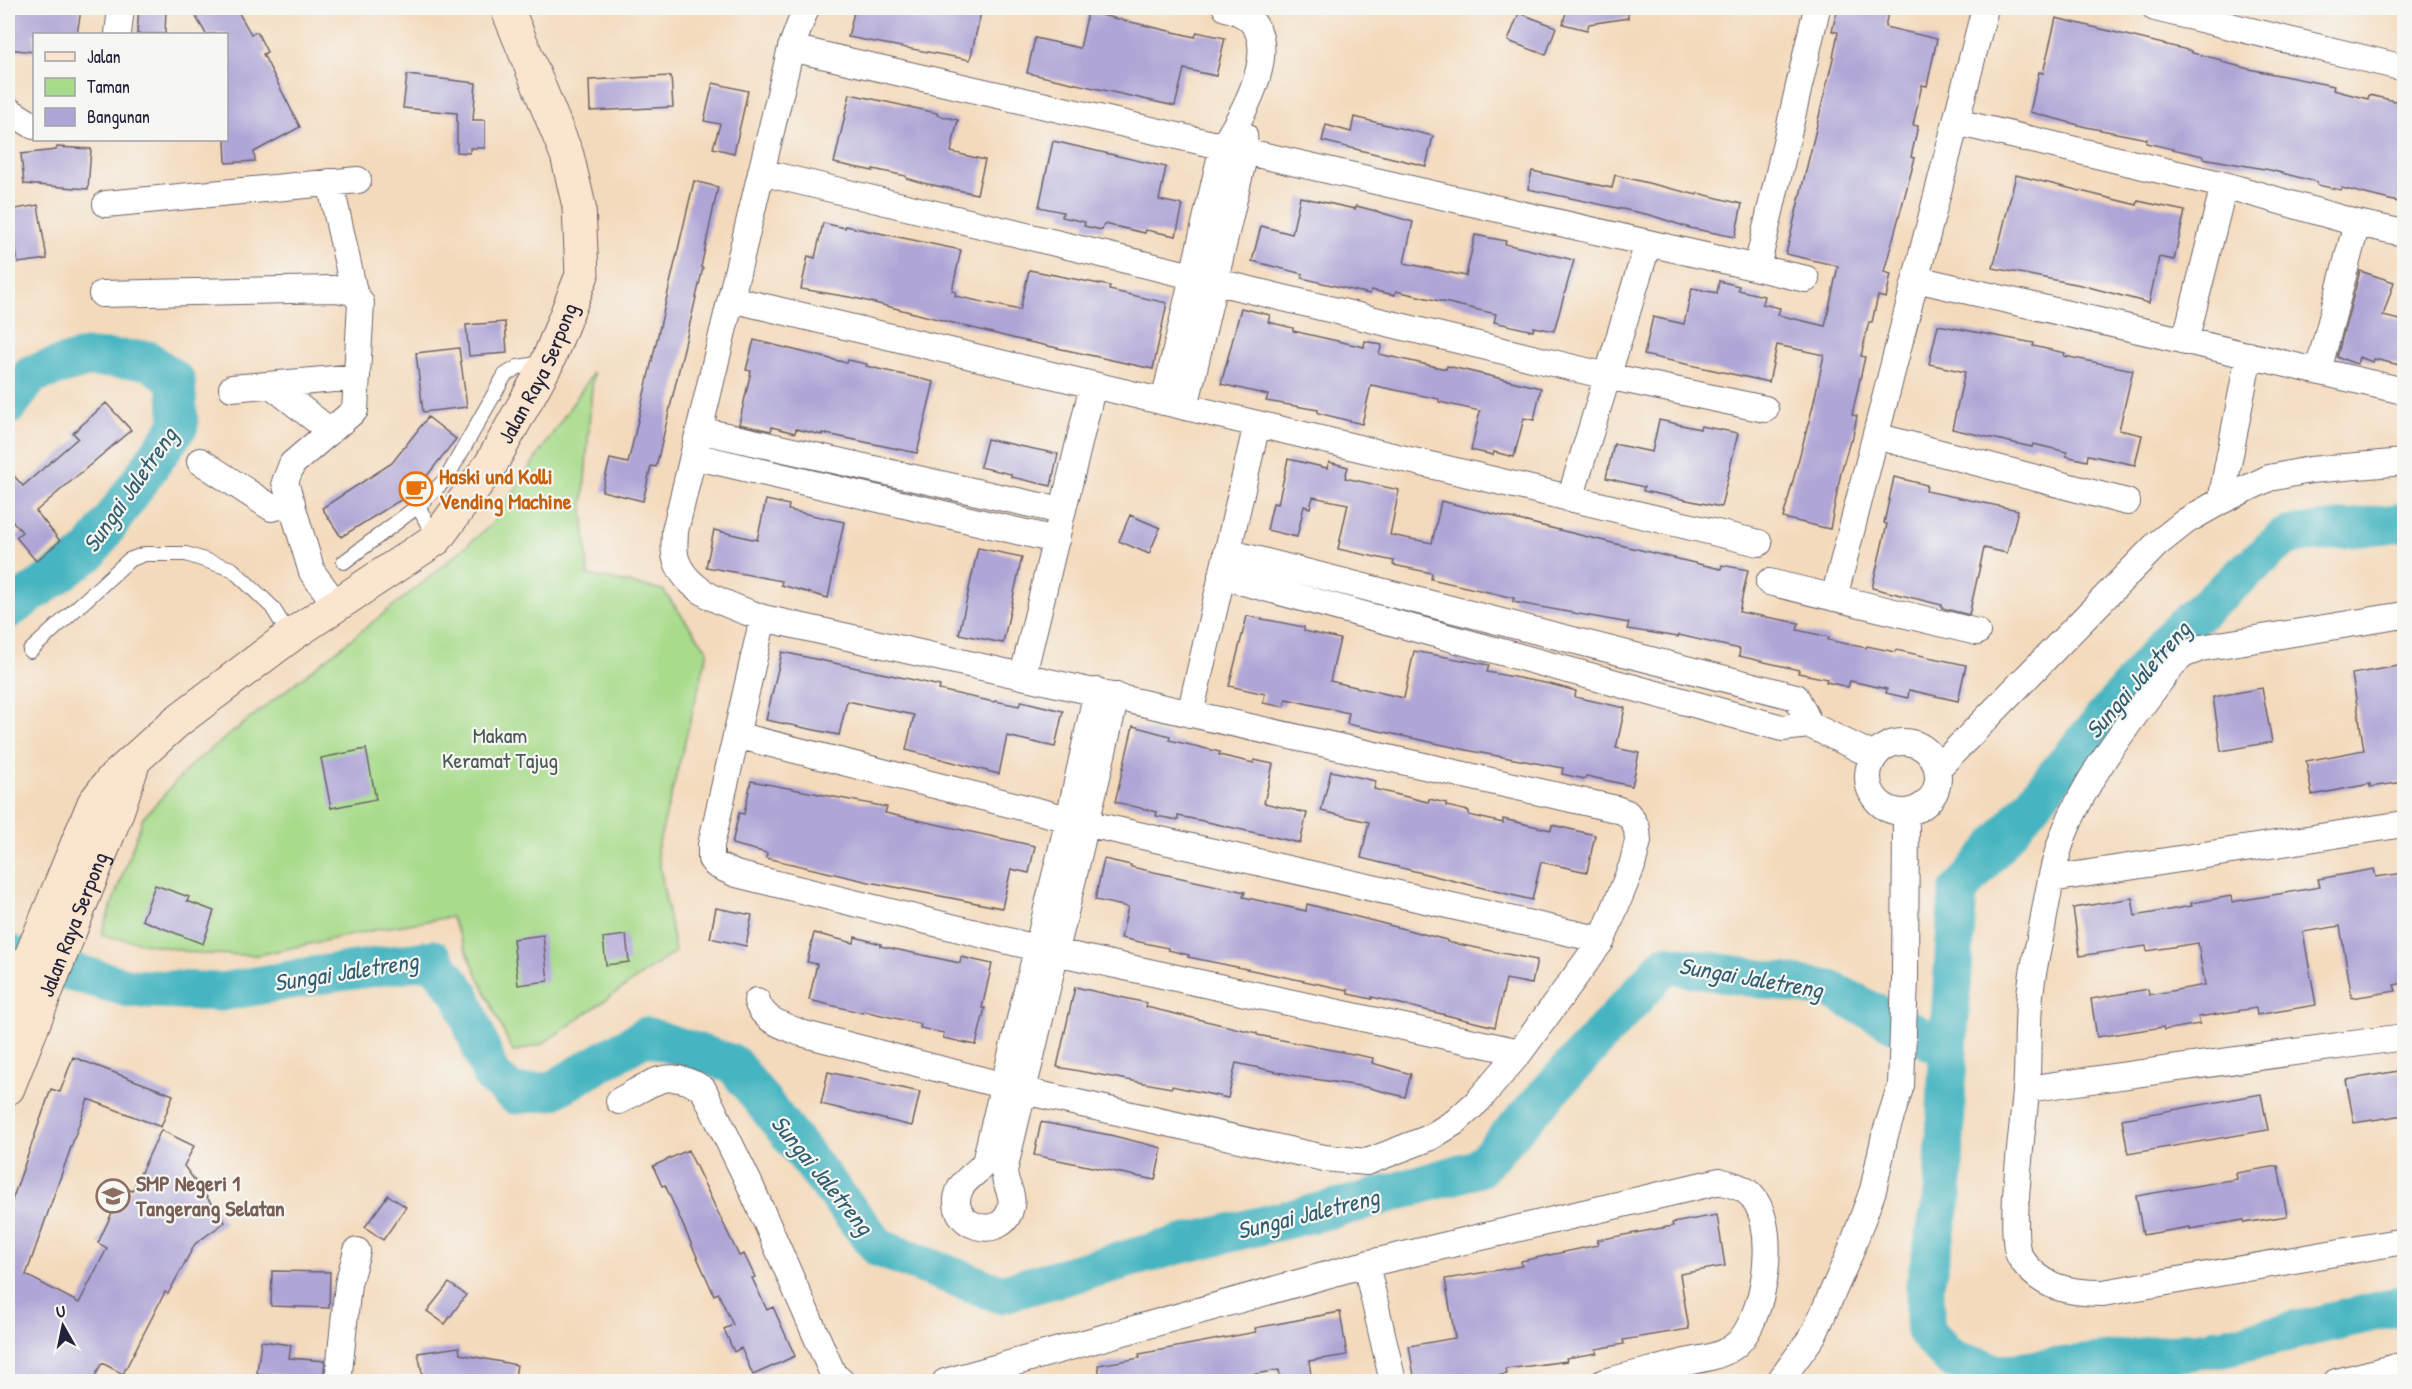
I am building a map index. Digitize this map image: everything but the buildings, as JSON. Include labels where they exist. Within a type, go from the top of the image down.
[{"type":"main road","name":"Jalan Raya Serpong","points":[[8,1088],[18,1013],[74,882],[94,803],[111,781],[176,722],[290,636],[436,539],[491,464],[547,363],[582,275],[579,206],[567,155],[507,8]]},
{"type":"street","points":[[118,33],[121,8]]},
{"type":"street","points":[[757,1001],[760,1011],[771,1020],[801,1033],[1014,1089],[1324,1158],[1367,1162],[1429,1138],[1455,1122],[1478,1101],[1520,1052],[1602,940],[1632,866],[1638,841],[1634,821],[1627,813],[763,618],[710,597],[687,576],[675,556],[675,531],[791,48],[806,8]]},
{"type":"street","points":[[1175,405],[1242,115],[1254,87],[1261,58],[1258,31],[1250,17],[1226,8]]},
{"type":"street","points":[[1757,268],[1817,8]]},
{"type":"street","points":[[1834,598],[1986,8]]},
{"type":"street","points":[[2155,8],[2404,68]]},
{"type":"street","points":[[791,48],[1806,279]]},
{"type":"street","points":[[8,110],[33,125]]},
{"type":"street","points":[[1956,122],[2224,185],[2357,223],[2404,233]]},
{"type":"street","points":[[761,172],[1607,376],[1765,409]]},
{"type":"street","points":[[106,204],[358,180]]},
{"type":"street","points":[[330,182],[354,292],[361,303],[355,410],[292,464],[285,482],[312,572],[337,606]]},
{"type":"street","points":[[2185,342],[2224,185]]},
{"type":"street","points":[[2318,371],[2357,223]]},
{"type":"street","points":[[1570,499],[1648,243]]},
{"type":"street","points":[[1916,279],[2404,391]]},
{"type":"street","points":[[102,294],[334,289],[354,292]]},
{"type":"street","points":[[731,299],[1759,543]]},
{"type":"street","points":[[2221,501],[2249,355]]},
{"type":"street","points":[[232,388],[357,377]]},
{"type":"street","points":[[271,385],[330,431]]},
{"type":"street","points":[[1023,675],[1093,385]]},
{"type":"street","points":[[1190,714],[1257,424]]},
{"type":"street","points":[[699,430],[1062,511]]},
{"type":"street","points":[[1876,436],[2127,502]]},
{"type":"street","points":[[693,456],[1056,540]]},
{"type":"street","points":[[200,461],[272,508],[292,503]]},
{"type":"street","points":[[1937,769],[2157,544],[2186,521],[2269,478],[2310,470],[2404,462]]},
{"type":"street","points":[[1224,564],[1782,728],[1810,725],[1874,756]]},
{"type":"street","points":[[1769,582],[1977,632]]},
{"type":"street","points":[[2404,615],[2201,648],[2183,655],[2173,664],[2109,749],[2083,794],[2063,836],[2051,879],[2030,995],[2015,1239],[2019,1256],[2048,1284],[2061,1290],[2077,1293],[2103,1293],[2404,1241]]},
{"type":"street","points":[[763,618],[711,845],[711,859],[716,865],[736,874],[1046,950],[1520,1052]]},
{"type":"street","points":[[1014,1089],[985,1162],[961,1186],[957,1200],[957,1207],[966,1222],[981,1228],[995,1226],[1003,1221],[1012,1206],[1012,1197],[1004,1171],[1014,1089],[1107,694]]},
{"type":"street","points":[[736,735],[1077,821],[1602,940]]},
{"type":"street","points":[[1897,742],[1911,743],[1923,748],[1932,757],[1937,769],[1937,784],[1932,797],[1920,808],[1905,812],[1887,808],[1872,795],[1868,783],[1868,769],[1874,756],[1884,747],[1897,742]]},
{"type":"street","points":[[1779,1382],[1814,1334],[1850,1253],[1873,1190],[1885,1135],[1901,1085],[1905,979],[1905,812]]},
{"type":"street","points":[[2051,879],[2404,825]]},
{"type":"street","points":[[2026,1089],[2404,1037]]},
{"type":"street","points":[[619,1101],[660,1079],[675,1077],[689,1080],[703,1089],[750,1185],[833,1374],[842,1382]]},
{"type":"street","points":[[945,1382],[1366,1264],[1720,1181],[1746,1191],[1757,1204],[1765,1221],[1768,1242],[1762,1288],[1744,1338],[1720,1354],[1604,1382]]},
{"type":"street","points":[[338,1382],[348,1284],[357,1251]]},
{"type":"street","points":[[1366,1264],[1393,1382]]},
{"type":"street","points":[[2336,1382],[2404,1365]]},
{"type":"lane","points":[[344,562],[418,506],[446,478],[505,375],[518,367],[547,363]]},
{"type":"lane","points":[[418,506],[436,539]]},
{"type":"lane","points":[[30,651],[129,560],[146,554],[186,554],[232,569],[272,607],[290,636]]},
{"type":"green space","name":"Makam Keramat Tajug","points":[[593,373],[583,507],[588,575],[663,590],[708,651],[657,850],[675,952],[542,1044],[513,1052],[451,917],[379,929],[258,955],[201,954],[101,935],[143,818],[191,765],[425,581],[492,524]]},
{"type":"waterway","name":"Sungai Jaletreng","points":[[8,406],[32,374],[86,358],[148,360],[176,381],[179,425],[89,553],[8,610]]},
{"type":"waterway","name":"Sungai Jaletreng","points":[[8,954],[129,988],[221,992],[433,959],[461,995],[491,1075],[515,1095],[551,1091],[646,1036],[733,1064],[879,1248],[1000,1294],[1179,1245],[1357,1203],[1479,1168],[1666,964],[1831,990],[1948,1050],[1958,892],[2174,634],[2286,536],[2404,522]]},
{"type":"waterway","points":[[1948,1050],[1943,1194],[1925,1284],[1925,1330],[1950,1358],[1999,1374],[2224,1347],[2404,1305]]},
{"type":"place","name":"Haski und Kolli Vending Machine","points":[[416,489]]},
{"type":"place","name":"SMP Negeri 1 Tangerang Selatan","points":[[113,1196]]}]
